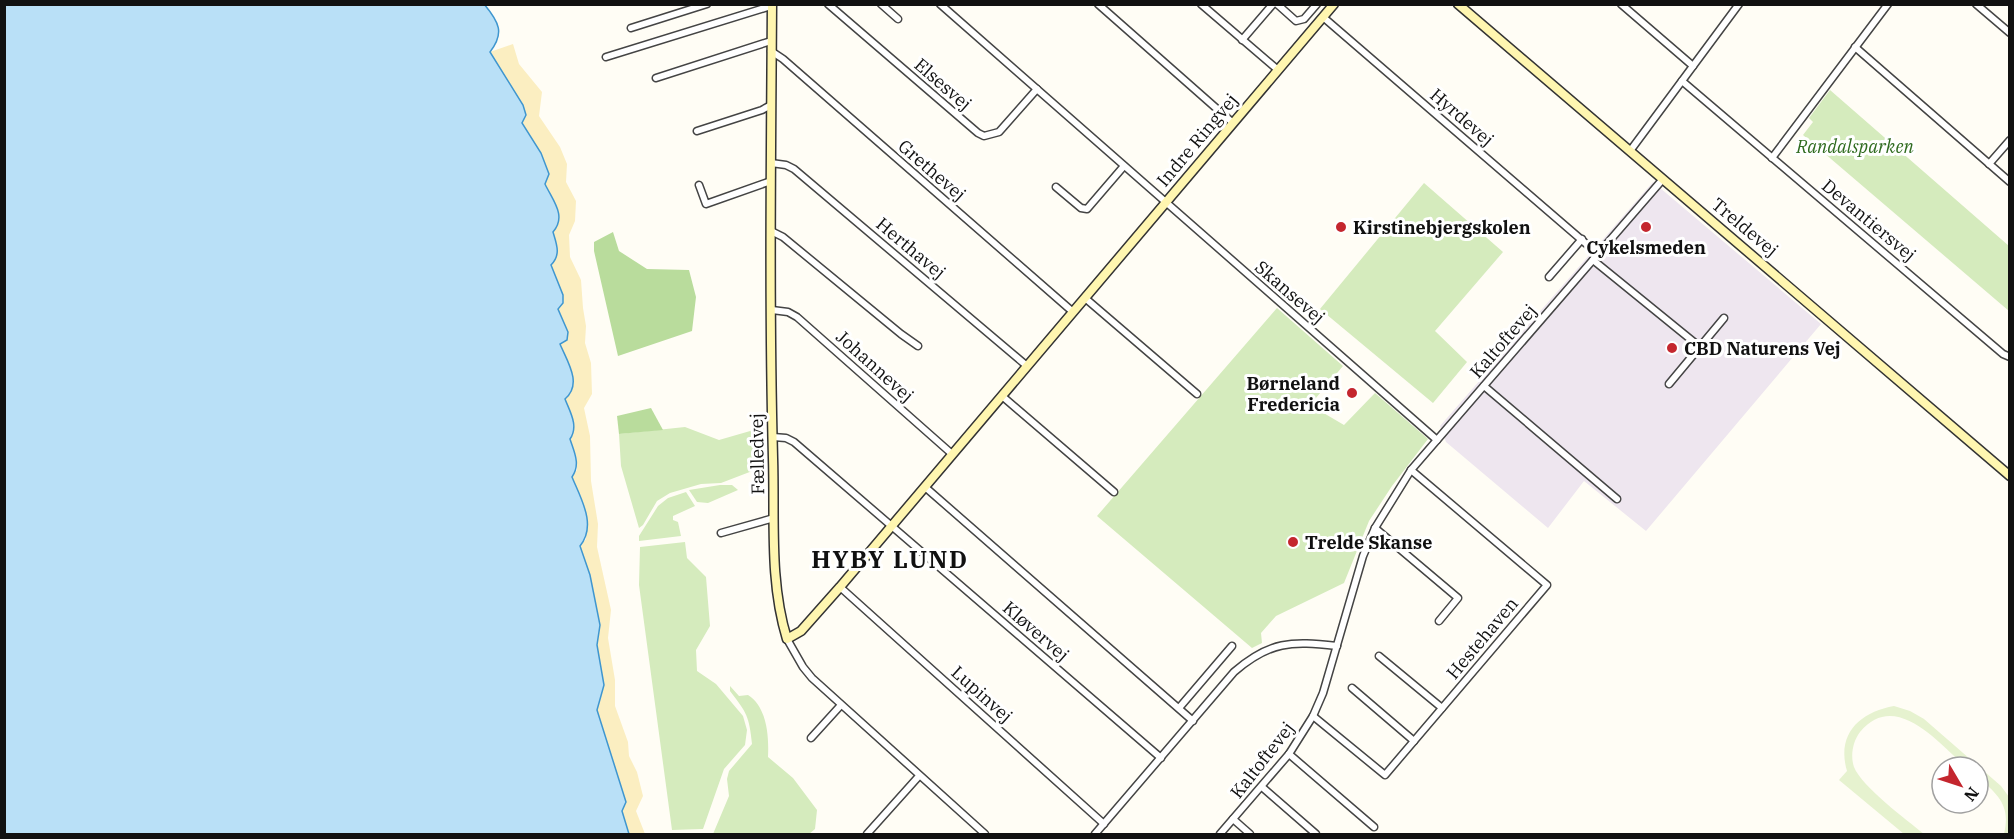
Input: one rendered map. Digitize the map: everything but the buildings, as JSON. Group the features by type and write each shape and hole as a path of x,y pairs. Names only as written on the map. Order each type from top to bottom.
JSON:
{"street":[{"path":"631,28 707,4"},
{"name":"Elsesvej","path":"828,4 984,136 999,132 1037,89"},
{"path":"881,4 898,19"},
{"name":"Skansevej","path":"940,4 1437,440"},
{"path":"1098,4 1233,123"},
{"path":"1201,4 1278,70"},
{"path":"1242,40 1275,4 1296,21 1304,19 1317,4"},
{"name":"Indre Ringvej","path":"787,639 801,631 840,587 1334,4"},
{"name":"Treldevej","path":"1458,4 2009,476"},
{"path":"1621,4 1693,66"},
{"path":"1630,151 1739,4"},
{"path":"1772,158 1888,4"},
{"path":"1976,4 2010,33"},
{"name":"Fælledvej","path":"606,57 771,5 774,518 777,597 787,639 803,668 985,834"},
{"name":"Hyrdevej","path":"1323,17 1598,254"},
{"path":"656,78 771,41"},
{"path":"1855,48 2010,182"},
{"name":"Grethevej","path":"771,51 1073,312"},
{"name":"Devantiersvej","path":"1682,81 2003,354 2010,357"},
{"path":"697,131 771,105"},
{"path":"1989,164 2010,140"},
{"name":"Herthavej","path":"771,163 786,165 794,169 1027,366"},
{"path":"1056,187 1081,208 1087,209 1124,166"},
{"name":"Kaltoftevej","path":"1220,834 1289,754 1313,716 1323,693 1363,556 1375,528 1412,470 1663,179"},
{"path":"699,185 706,204 771,181"},
{"path":"771,231 783,237 918,346"},
{"path":"1549,277 1582,239"},
{"path":"1593,260 1700,347"},
{"path":"1085,298 1197,394"},
{"name":"Johannevej","path":"772,310 788,312 797,317 952,454"},
{"path":"1669,384 1724,318"},
{"path":"1484,386 1617,499"},
{"path":"1002,396 1114,492"},
{"name":"Kløvervej","path":"773,437 786,438 794,442 1161,758"},
{"name":"Hestehaven","path":"1313,716 1385,775 1547,585 1412,470"},
{"path":"925,488 1193,721"},
{"path":"720,532 774,518"},
{"path":"1375,528 1458,598 1439,621"},
{"name":"Lupinvej","path":"840,587 1104,824"},
{"path":"1095,834 1234,672 1257,654 1296,642 1337,645"},
{"path":"1179,708 1232,646"},
{"path":"1379,656 1442,708"},
{"path":"1352,688 1414,741"},
{"path":"811,738 841,705"},
{"path":"1289,754 1374,826"},
{"path":"867,834 919,776"},
{"path":"1262,787 1316,834"},
{"path":"1233,819 1250,834"}],"shaded area":[{"path":"1653,182 1821,324 1646,531 1584,481 1548,528 1446,442 1440,426"}],"green space":[{"name":"Randalsparken","path":"1830,90 2009,246 2009,311 1803,135 1813,122 1809,118"},
{"path":"1424,183 1503,252 1435,331 1467,362 1433,403 1320,309"},
{"path":"613,232 619,251 647,269 689,270 696,297 692,331 618,356 594,251 594,242"},
{"path":"1277,308 1343,366 1310,405 1344,425 1375,393 1428,439 1369,521 1344,583 1276,616 1261,633 1262,643 1252,648 1097,516"},
{"path":"651,408 663,430 619,434 617,416"},
{"path":"685,427 719,440 764,427 765,466 721,483 701,484 670,493 657,501 639,528 621,466 619,434"},
{"path":"732,485 738,490 708,503 697,502 689,490"},
{"path":"686,492 695,506 673,516 673,520 678,522 681,536 639,541 639,536 658,506 668,498"},
{"path":"685,542 687,558 706,577 710,626 696,650 697,671 716,684 743,716 747,730 745,745 724,769 703,829 672,830 639,585 640,547"},
{"path":"730,686 739,696 748,695 759,707 766,723 768,757 793,778 817,810 815,829 809,834 713,834 729,796 727,779 729,771 752,744 746,715 730,691"},
{"path":"1894,706 1910,711 1924,719 1965,755 1953,755 1930,734 1902,718 1888,716 1873,720 1860,732 1852,758 1859,775 1875,793 1924,834 1904,834 1839,780 1847,771 1844,758 1848,736 1861,719"},
{"path":"1990,776 2009,797 2009,834 2004,834 2006,815 2004,808 1991,789"}],"sand":[{"path":"513,44 519,64 542,92 539,116 560,147 567,164 566,182 576,201 575,221 569,235 570,257 581,280 586,326 585,343 591,363 592,394 584,408 590,436 591,481 598,524 597,547 611,610 608,638 615,680 615,706 643,796 636,811 645,834 629,834 621,811 626,802 597,710 604,685 597,645 600,625 590,575 580,546 586,539 585,509 572,477 577,470 577,459 570,439 574,422 565,399 572,372 559,344 568,332 558,308 563,295 551,265 558,249 553,232 559,220 559,214 545,184 549,174 541,153 522,123 490,52"}],"water":[{"path":"5,4 484,4 489,10 499,33 490,52 523,105 526,115 522,123 541,153 549,174 545,184 559,214 557,226 553,232 557,254 551,265 563,295 563,303 558,309 568,332 567,340 560,344 573,379 573,386 565,399 574,424 570,439 575,453 576,467 572,477 583,503 587,521 585,538 580,546 590,575 600,625 597,645 604,685 597,710 626,802 622,811 629,834 5,834"}],"place":[{"name":"Kirstinebjergskolen","path":"1341,227"},
{"name":"Cykelsmeden","path":"1646,227"},
{"name":"CBD Naturens Vej","path":"1672,348"},
{"name":"Børneland Fredericia","path":"1352,393"},
{"name":"Trelde Skanse","path":"1293,542"}],"district":[{"name":"HYBY LUND","path":"890,559"}]}
